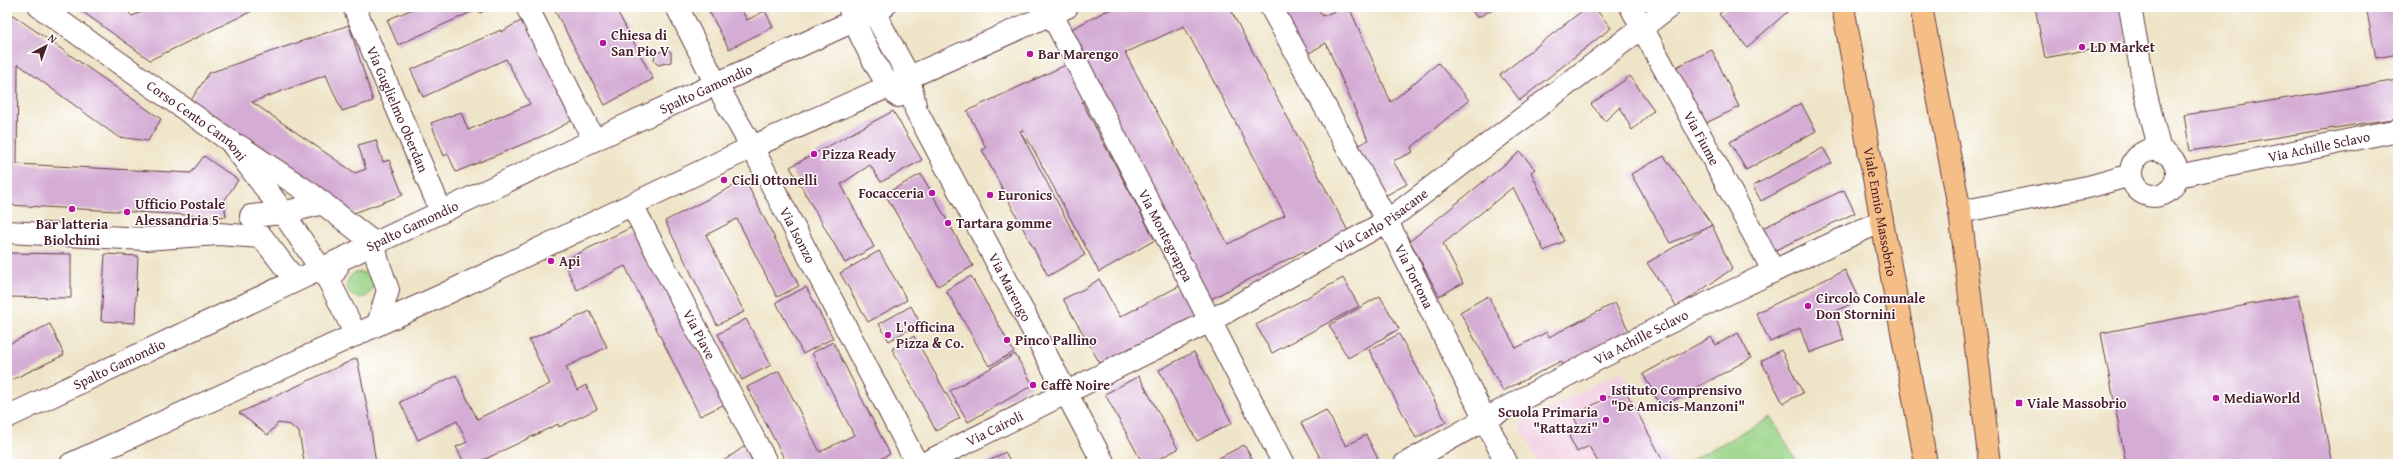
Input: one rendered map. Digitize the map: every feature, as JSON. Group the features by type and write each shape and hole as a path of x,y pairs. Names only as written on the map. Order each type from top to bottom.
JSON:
{"main road":[{"name":"Viale Ennio Massobrio","path":"1843,7 1926,464"},
{"path":"1920,7 1960,212 1990,464"}],"street":[{"name":"Corso Cento Cannoni","path":"40,7 230,141 265,187 325,274 356,335"},
{"name":"Via Guglielmo Oberdan","path":"354,7 441,211"},
{"path":"527,7 594,140"},
{"name":"Via Isonzo","path":"677,7 716,84 752,147 917,464"},
{"name":"Via Tortona","path":"1271,7 1387,222 1507,464"},
{"name":"Via Fiume","path":"1631,7 1644,28 1773,270"},
{"name":"Via Carlo Pisacane","path":"1066,392 1210,321 1387,222 1644,28 1669,7"},
{"path":"2130,7 2145,91 2152,152"},
{"path":"876,8 909,77 916,110"},
{"name":"Spalto Gamondio","path":"7,417 296,280 325,274 343,257 818,37 852,14 876,8"},
{"path":"71,464 356,335 752,147 942,62 1055,9"},
{"name":"Via Montegrappa","path":"1055,9 1210,321 1284,464"},
{"path":"852,14 888,86 916,110"},
{"name":"Via Marengo","path":"916,110 1104,464"},
{"name":"Via Achille Sclavo","path":"2177,171 2239,162 2398,130"},
{"path":"230,141 266,162 374,243 378,262 388,290 378,324"},
{"path":"2152,152 2171,157 2177,171 2171,189 2159,196 2144,194 2133,179 2134,162 2152,152"},
{"path":"1960,212 2133,179"},
{"path":"218,234 250,216 265,203 265,187"},
{"path":"250,216 283,213 322,203"},
{"name":"Via Piave","path":"632,205 767,464"},
{"name":"Via Achille Sclavo","path":"1405,464 1484,419 1773,270 1882,221"},
{"path":"7,232 145,239 218,234 262,237 296,280"},
{"name":"Via Cairoli","path":"923,464 1066,392"}],"shaded area":[{"name":"Istituto Comprensivo \"De Amicis-Manzoni\"","path":"1621,371 1671,464 1539,464 1519,424"}],"green space":[{"path":"360,272 369,276 373,285 369,294 360,298 351,294 347,285 351,276"},
{"path":"1771,417 1798,464 1686,464 1686,463"}],"building":[{"path":"76,7 123,7 132,16 154,7 250,7 252,11 150,60"},
{"path":"417,7 492,7 480,13 478,9 398,45 387,20"},
{"name":"Chiesa di San Pio V","path":"553,7 615,7 653,79 605,105"},
{"path":"707,7 740,7 747,20 765,11 773,27 729,49"},
{"path":"1118,7 1229,7 1348,231 1305,254 1304,251 1209,300 1066,32 1104,12","holes":["1184,26 1285,215 1228,244 1125,53"]},
{"path":"1274,7 1317,7 1323,16 1344,7 1349,7 1391,102 1438,63 1469,100 1411,148 1413,152 1393,161 1407,184 1381,198 1353,149 1368,140 1326,43 1304,56"},
{"path":"1470,7 1497,7 1477,18"},
{"path":"1587,7 1594,7 1611,28 1520,100 1500,75"},
{"path":"1728,7 1793,7 1747,47 1719,14"},
{"path":"1960,7 1976,7 1976,8 1961,11"},
{"path":"2035,7 2120,7 2126,42 2045,58"},
{"path":"2366,7 2398,7 2398,54 2376,58"},
{"path":"13,15 161,119 148,141 118,137 18,64 17,164 191,173 204,156 238,180 224,201 226,217 7,205 7,19"},
{"path":"524,19 578,117 547,134 456,172 448,154 444,156 431,123 461,112 468,130 530,104 506,59 423,97 411,70 501,30 501,32"},
{"path":"349,25 373,101 342,111 326,75 252,102 355,173 366,169 358,145 376,140 383,162 389,160 403,195 354,213 191,100 209,73"},
{"path":"667,49 671,52 671,62 658,65 654,61 655,54"},
{"path":"1712,50 1739,107 1702,125 1674,68"},
{"path":"1070,63 1090,99 1082,102 1155,240 1099,272 1023,130 1020,131 1085,255 1048,276 982,150 986,148 967,111"},
{"path":"1630,76 1654,110 1632,130 1620,107 1605,121 1591,104"},
{"path":"2398,80 2398,118 2190,151 2184,115"},
{"path":"1801,103 1816,131 1746,170 1730,142"},
{"path":"893,111 922,160 881,182 870,165 841,184 874,247 845,263 790,167"},
{"path":"1823,148 1832,163 1761,201 1753,186"},
{"path":"1520,152 1535,169 1531,172 1564,241 1544,251 1513,187 1443,244 1463,283 1439,296 1410,241"},
{"path":"1664,156 1712,225 1670,243 1631,174"},
{"path":"921,174 973,266 938,286 885,194"},
{"path":"745,180 799,286 777,297 737,219 706,235 744,312 717,325 665,221"},
{"path":"1844,190 1855,213 1769,253 1758,230"},
{"path":"636,225 725,404 700,416 625,266 577,290 563,261"},
{"path":"1712,225 1732,269 1677,307 1647,263"},
{"path":"879,251 907,300 868,322 840,273"},
{"path":"7,253 71,254 71,298 7,297"},
{"path":"105,254 138,256 135,323 101,321"},
{"name":"Circolo Comunale Don Stornini","path":"1845,270 1859,300 1834,312 1844,340 1809,353 1800,328 1770,342 1756,313"},
{"path":"971,276 1014,352 989,366 946,290"},
{"path":"1343,278 1359,306 1272,353 1256,325"},
{"path":"1099,279 1120,317 1185,283 1203,317 1105,372 1063,299 1086,288"},
{"path":"806,287 833,338 803,354 776,302"},
{"name":"MediaWorld","path":"2299,295 2332,464 2126,464 2101,333"},
{"path":"1380,296 1399,329 1348,358 1329,325"},
{"path":"1488,296 1516,348 1547,332 1549,337 1615,303 1631,335 1565,368 1561,361 1503,391 1460,312"},
{"path":"911,306 920,323 889,341 879,324"},
{"path":"590,311 607,347 566,367 577,390 586,385 597,409 559,427 558,424 475,464 465,464 456,447 467,442 457,421 418,440 400,402 456,375 477,419 550,384 529,340"},
{"path":"746,319 771,365 742,380 718,334"},
{"path":"50,324 64,355 7,382 7,345"},
{"path":"1738,333 1751,358 1661,407 1643,374 1711,337 1716,345"},
{"path":"1399,334 1446,422 1416,438 1369,350"},
{"path":"914,336 960,418 936,431 892,349"},
{"path":"833,342 890,454 871,464 787,464 747,387 779,371 820,452 854,435 812,353"},
{"path":"1781,350 1803,393 1783,403 1761,361"},
{"path":"1194,352 1232,423 1197,441 1159,370"},
{"path":"1015,354 1033,385 968,422 950,391"},
{"path":"357,358 369,416 376,464 308,464 304,461 299,432 290,425 278,423 268,435 239,413"},
{"path":"1139,376 1178,449 1149,464 1143,464 1105,394"},
{"path":"1624,388 1665,464 1599,464 1589,446 1577,452 1569,436 1580,429 1573,416"},
{"path":"1326,410 1346,446 1366,435 1379,461 1374,464 1311,464 1321,459 1301,423"},
{"path":"1244,445 1255,464 1220,464 1217,459"},
{"path":"745,446 754,464 719,464"},
{"path":"1005,452 1012,464 984,464"}],"place":[{"name":"Chiesa di San Pio V","path":"603,43"},
{"name":"LD Market","path":"2082,47"},
{"name":"Bar Marengo","path":"1030,54"},
{"name":"Pizza Ready","path":"814,154"},
{"name":"Cicli Ottonelli","path":"724,180"},
{"name":"Focacceria","path":"932,193"},
{"name":"Euronics","path":"990,195"},
{"name":"Bar latteria Biolchini","path":"72,209"},
{"name":"Ufficio Postale Alessandria 5","path":"127,212"},
{"name":"Tartara gomme","path":"948,223"},
{"name":"Api","path":"551,261"},
{"name":"Circolo Comunale Don Stornini","path":"1808,306"},
{"name":"L'officina Pizza & Co.","path":"888,335"},
{"name":"Pinco Pallino","path":"1007,340"},
{"name":"Caffè Noire","path":"1033,385"},
{"name":"Istituto Comprensivo \"De Amicis-Manzoni\"","path":"1603,398"},
{"name":"MediaWorld","path":"2216,398"},
{"name":"Viale Massobrio","path":"2019,403"},
{"name":"Scuola Primaria \"Rattazzi\"","path":"1606,420"}]}
